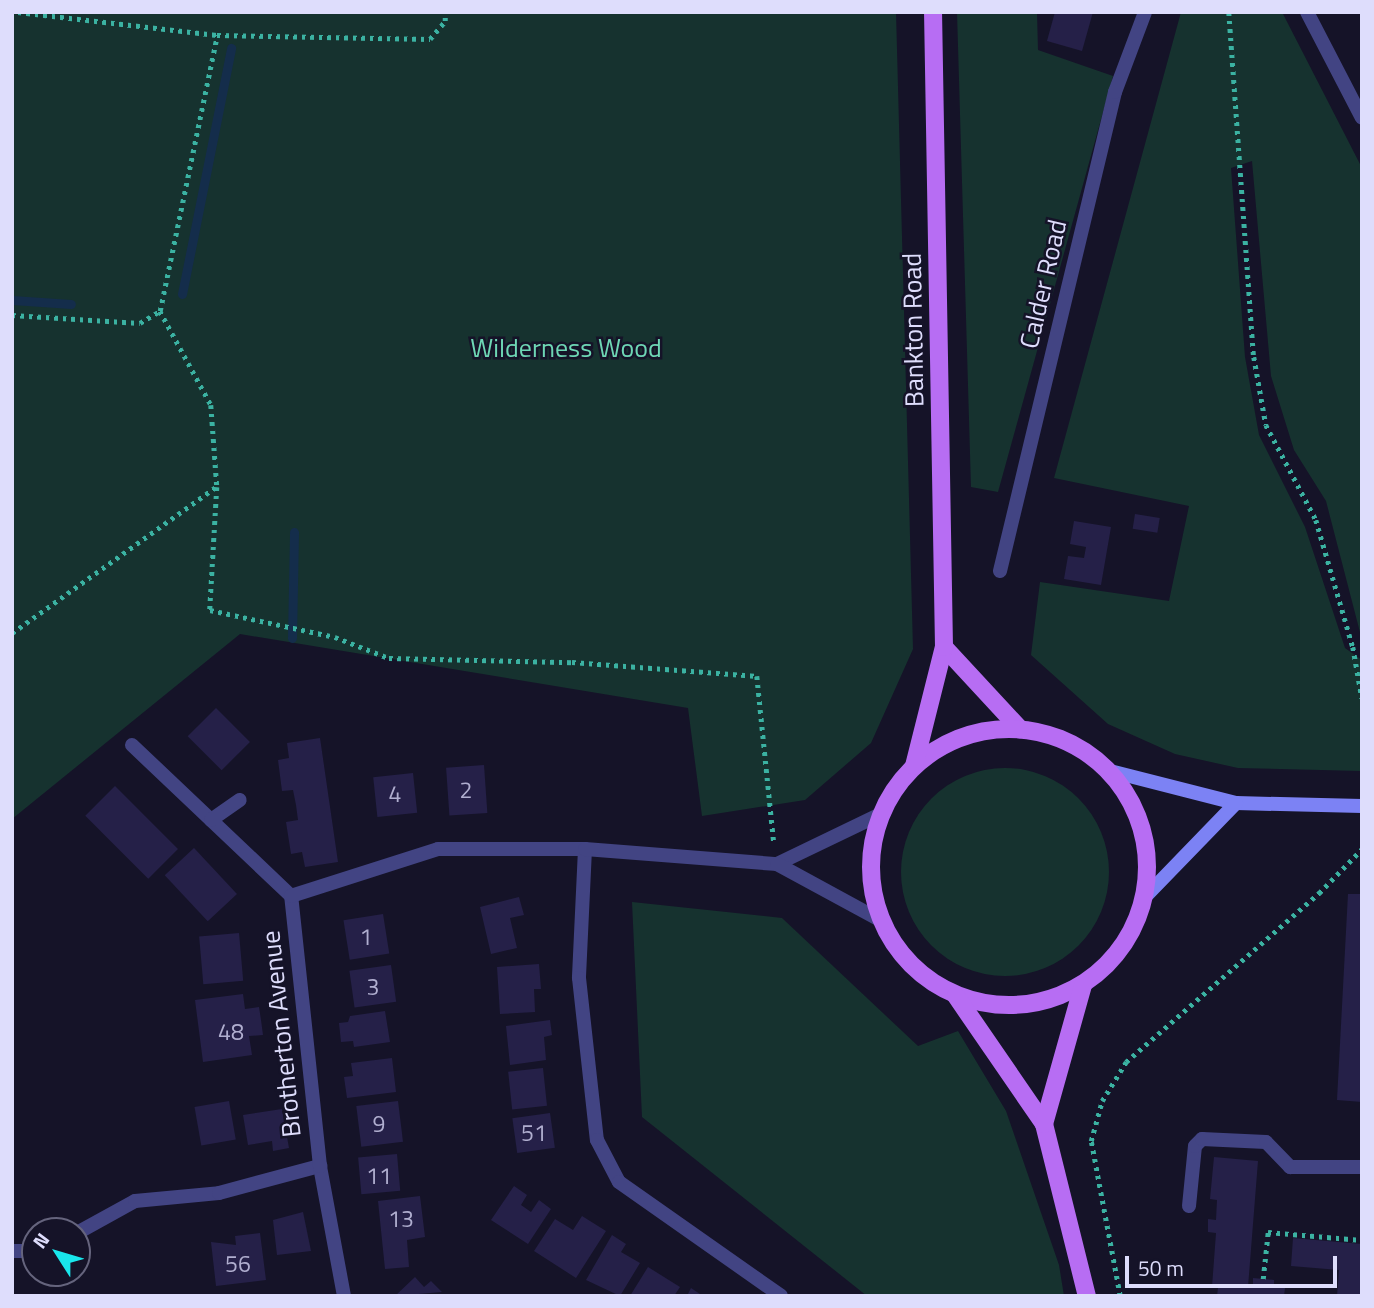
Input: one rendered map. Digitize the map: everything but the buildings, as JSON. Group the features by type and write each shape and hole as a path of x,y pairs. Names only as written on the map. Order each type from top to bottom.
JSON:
{"main road":[{"name":"Bankton Road","path":"914,766 944,647 933,12"},
{"path":"944,647 1020,729"},
{"path":"1020,729 1074,745 1110,771 1135,808 1147,852 1145,897 1132,931 1111,961 1083,985 1043,1002 999,1006 956,996 924,978 898,952 880,920 871,873 871,849 881,814 914,766 945,744 982,731 1020,729"},
{"path":"1044,1124 1083,985"},
{"path":"956,996 1044,1124 1087,1296"}],"street":[{"name":"Calder Road","path":"1000,571 1115,92 1144,12"},
{"path":"1307,12 1362,118"},
{"name":"Brotherton Avenue","path":"132,745 291,896 320,1166 344,1296"},
{"path":"1110,771 1236,803 1362,806"},
{"path":"211,820 240,800"},
{"path":"1145,897 1236,803"},
{"path":"777,864 881,814"},
{"name":"Brotherton Avenue","path":"291,896 438,849 585,849 777,864 880,920"},
{"path":"585,849 579,978 597,1140 619,1182 781,1296"},
{"path":"1189,1206 1195,1146 1202,1139 1266,1142 1290,1167 1362,1167"},
{"name":"Brotherton Avenue","path":"91,1225 135,1200 219,1194 320,1166"}],"path":[{"path":"18,12 217,35 430,39 445,21 445,12"},
{"path":"1228,12 1254,357 1266,425 1316,520 1353,647 1362,698"},
{"path":"217,35 160,311 211,405 217,486 210,610 335,637 389,658 572,662 757,676 777,864"},
{"path":"12,315 140,323 160,311"},
{"path":"12,633 217,486"},
{"path":"1120,1296 1091,1141 1102,1101 1126,1062 1362,849"},
{"path":"1263,1279 1268,1232 1362,1240"}],"green space":[{"name":"Wilderness Wood","path":"12,12 896,12 913,649 871,743 805,800 702,816 688,708 240,634 12,819"},
{"path":"957,12 1037,12 1038,50 1113,76 998,492 971,487"},
{"path":"1181,12 1282,12 1362,168 1362,640 1326,501 1294,450 1271,376 1252,161 1231,168 1245,357 1259,435 1305,527 1345,648 1362,660 1362,771 1238,768 1175,754 1108,724 1031,655 1040,582 1169,601 1189,506 1054,478"},
{"path":"1005,768 1045,776 1063,785 1079,798 1092,814 1101,832 1109,872 1101,912 1092,930 1079,946 1063,959 1045,968 1005,976 965,968 947,959 931,946 918,930 909,912 901,872 909,832 918,814 931,798 947,785 965,776"},
{"path":"632,902 782,918 918,1046 958,1031 1006,1111 1059,1265 1064,1296 867,1296 642,1117"}],"waterway":[{"path":"182,294 231,48"},
{"path":"12,300 71,304"},
{"path":"292,638 294,532"}]}
